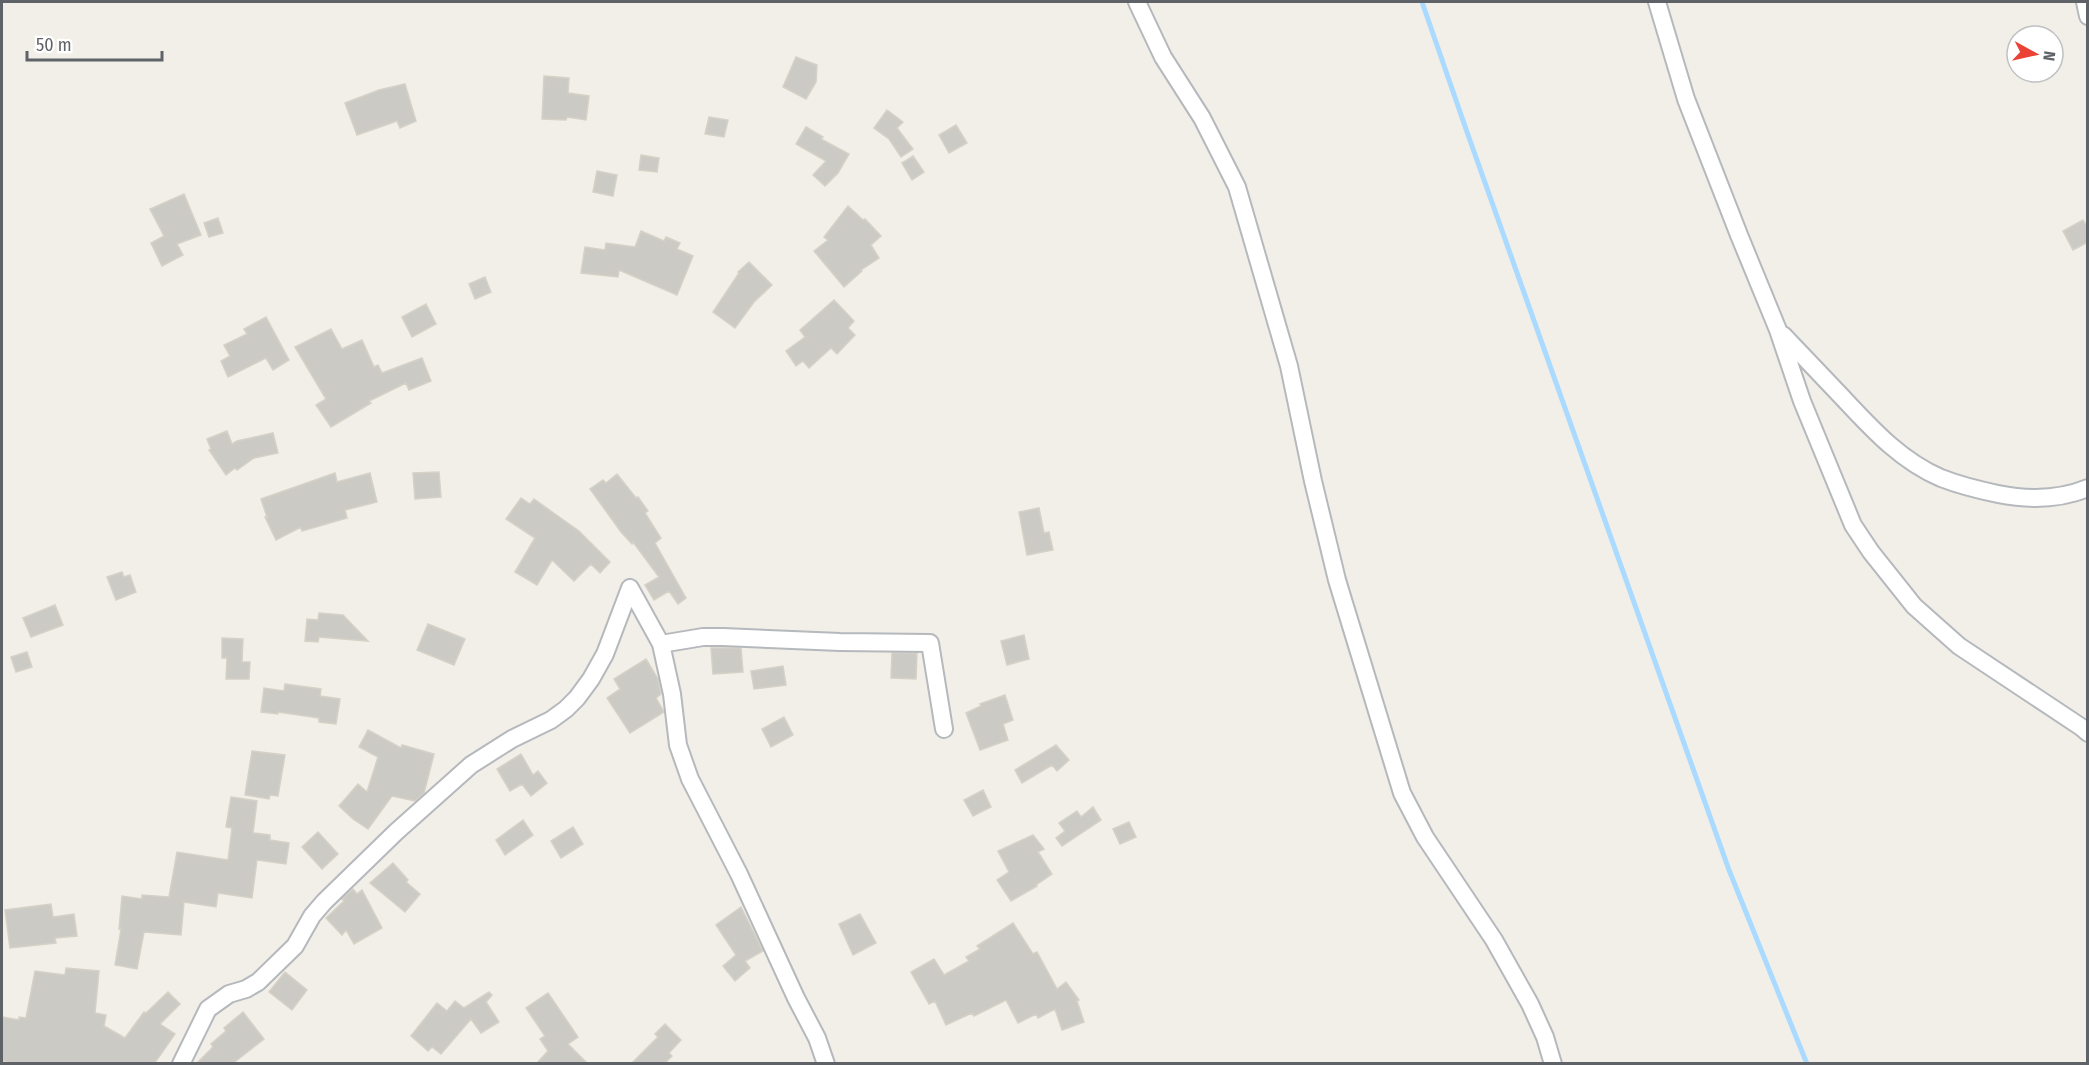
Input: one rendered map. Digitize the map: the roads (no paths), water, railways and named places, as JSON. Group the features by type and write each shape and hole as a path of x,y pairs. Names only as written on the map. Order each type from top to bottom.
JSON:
{"street":[{"path":"1137,2 1163,57 1202,118 1237,187 1289,366 1337,580 1402,793 1425,837 1494,940 1530,1004 1545,1037 1553,1064"},
{"path":"1657,2 1686,99 1738,235 1778,330 1802,401 1854,525 1888,575 1914,606 1959,646 2081,726 2088,733"},
{"path":"2085,2 2088,16"},
{"path":"1778,330 1879,437 1903,457 1941,478 1979,490 2043,499 2088,488"},
{"path":"181,1064 208,1009 229,994 246,989 258,982 295,946 312,916 324,902 396,832 471,765 566,710 591,679 605,654 630,588 661,644 672,694 678,745 690,779 739,874 817,1038 826,1064"},
{"path":"661,644 723,636 840,642 930,643 944,729"}],"waterway":[{"path":"1422,2 1729,870 1807,1064"}]}
